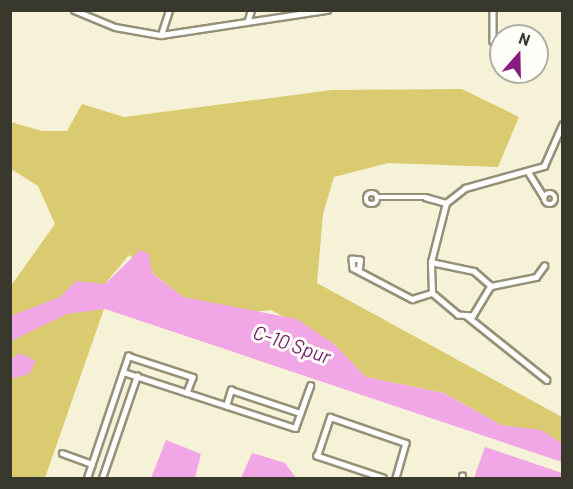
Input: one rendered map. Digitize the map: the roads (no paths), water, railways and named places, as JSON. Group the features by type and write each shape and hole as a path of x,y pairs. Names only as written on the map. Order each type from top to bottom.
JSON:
{"street":[{"path":"74,10 115,27 161,35 248,20 327,10"},
{"path":"161,35 169,10"},
{"path":"248,20 251,10"},
{"path":"432,293 431,262 446,203 465,188 529,173 551,155 562,125"},
{"path":"529,173 544,197"},
{"path":"377,197 425,196 446,203"},
{"path":"431,262 474,271 491,286"},
{"path":"491,286 536,277 544,266"},
{"path":"359,267 412,299 432,293 468,316 547,380"},
{"path":"468,316 483,307 491,286"},
{"path":"87,478 128,356 193,377 187,393"},
{"path":"123,372 295,428 310,386"},
{"path":"102,478 137,376"},
{"path":"226,406 231,390 300,413"},
{"path":"383,478 317,456 330,417 406,443 396,478"},
{"path":"62,453 92,464"}],"water":[{"name":"C-10 Spur","path":"140,250 149,254 152,273 183,297 297,319 334,344 366,377 444,393 501,425 541,430 562,443 562,462 105,309 67,314 11,341 11,316 60,297 76,281 105,284"},
{"path":"20,353 36,361 29,374 11,379 11,359"},
{"path":"166,440 201,454 195,478 151,478"},
{"path":"485,447 562,473 562,478 474,478"},
{"path":"252,453 285,463 296,478 241,478"}]}
